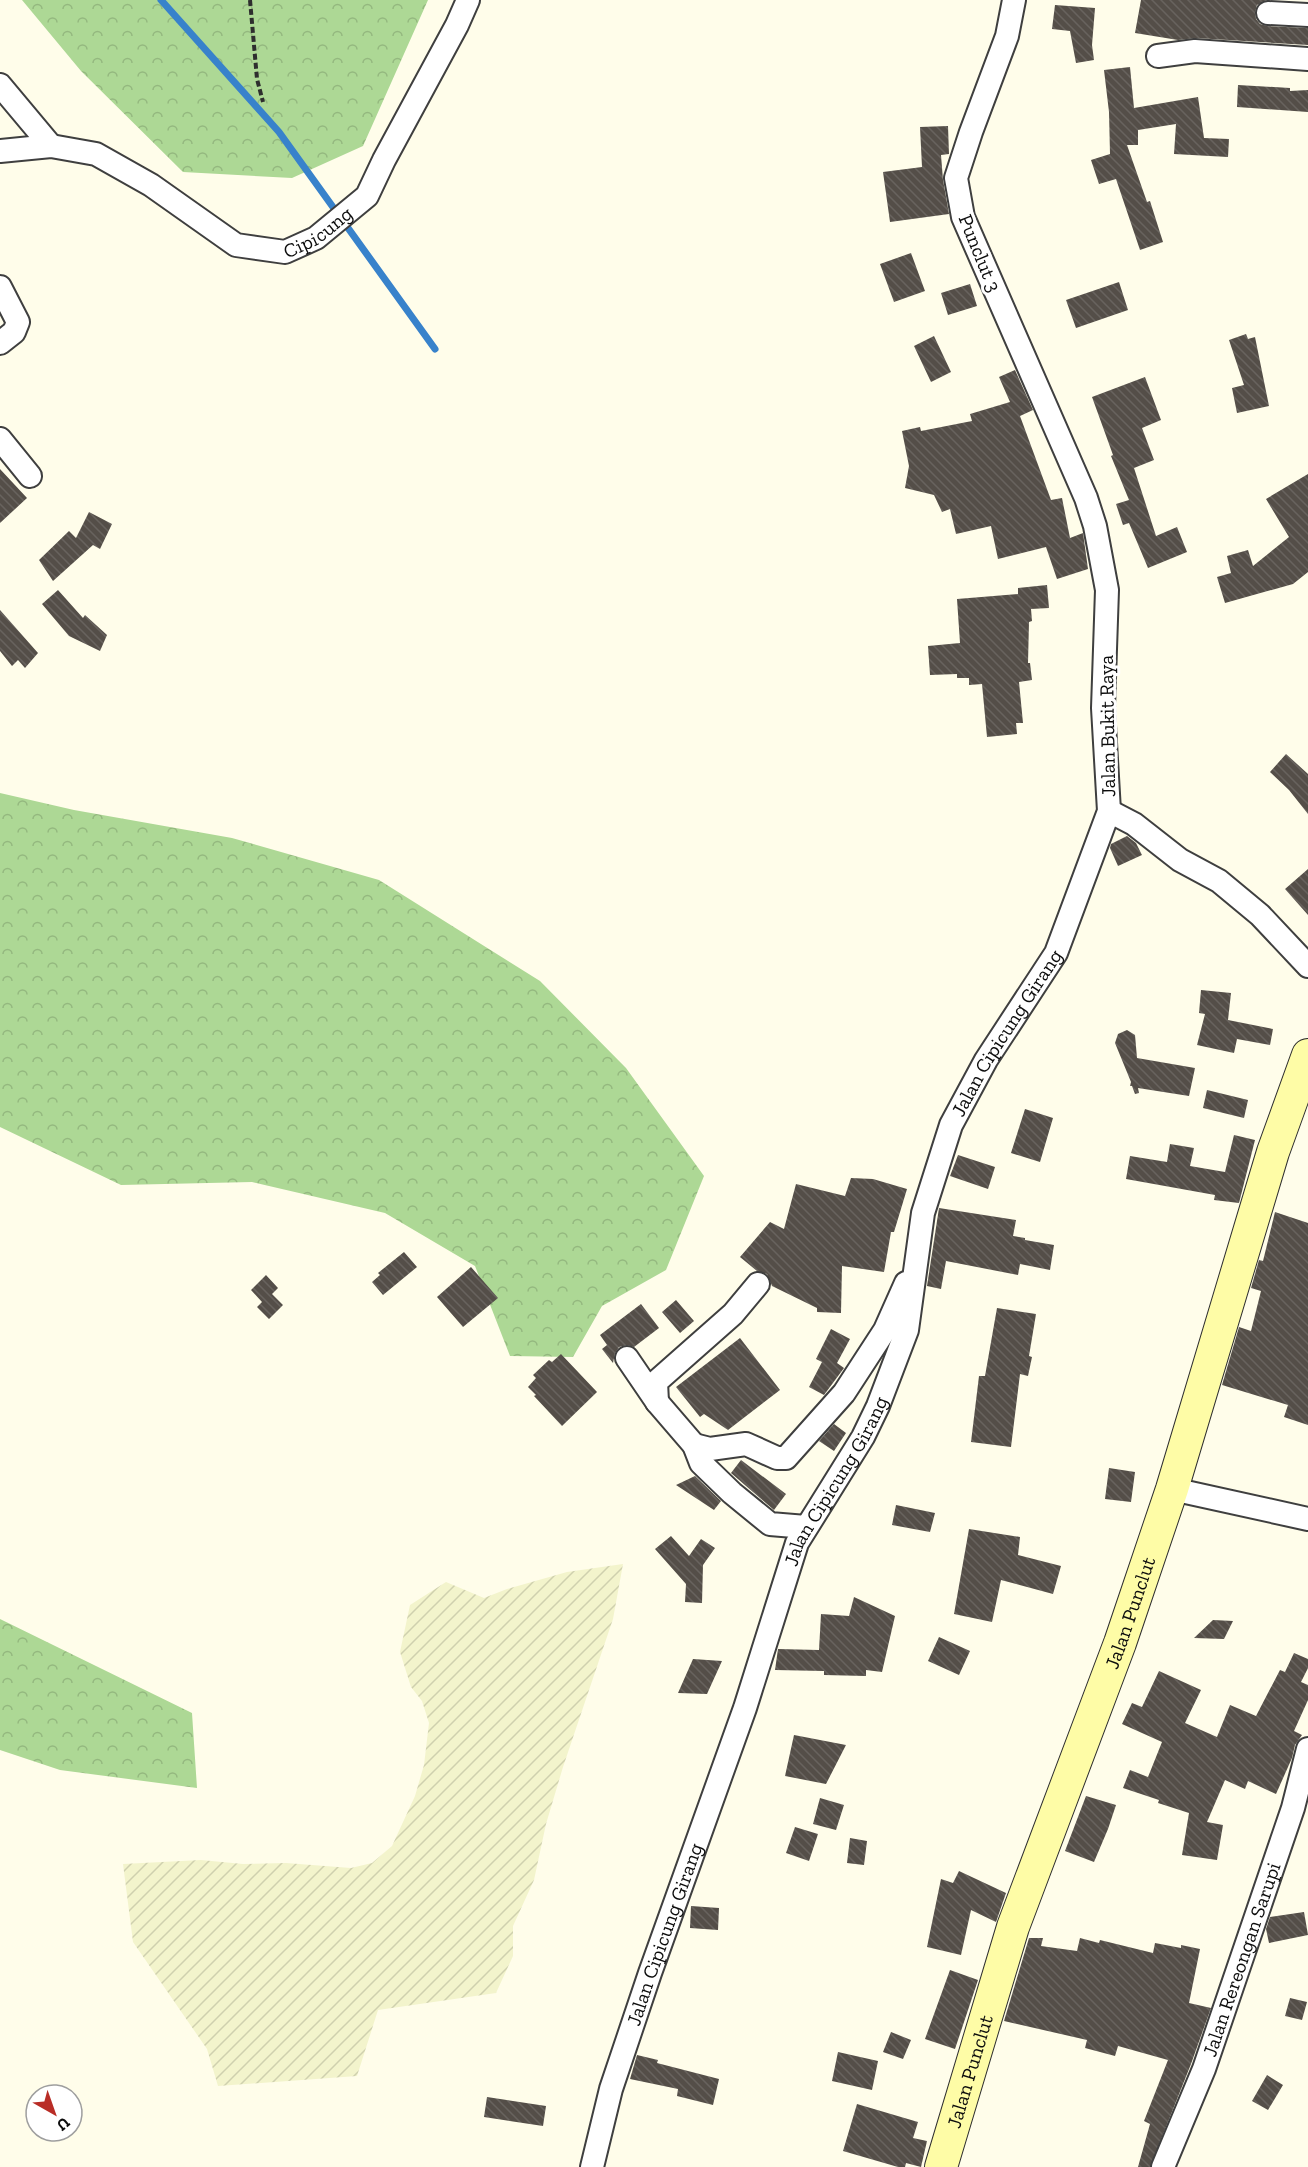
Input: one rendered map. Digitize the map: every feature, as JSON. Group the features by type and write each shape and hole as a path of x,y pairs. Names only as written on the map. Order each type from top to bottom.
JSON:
{"main road":[{"name":"Jalan Punclut","path":"941,2167 1013,1927 1120,1643 1172,1489 1273,1152 1308,1055"}],"street":[{"name":"Cipicung","path":"0,151 51,146 96,154 151,185 236,245 285,252 316,238 367,196 468,0"},
{"name":"Punclut 3","path":"1014,0 1007,36 956,178 963,218 1086,498"},
{"path":"1268,13 1308,15"},
{"path":"1158,56 1195,51 1308,59"},
{"path":"0,85 51,146"},
{"path":"0,287 18,322 14,332 0,343"},
{"path":"0,439 30,476"},
{"name":"Jalan Bukit Raya","path":"1086,498 1095,526 1107,590 1103,708 1109,811 1134,824 1180,860 1219,881 1260,915 1308,966"},
{"name":"Jalan Cipicung Girang","path":"592,2167 611,2089 745,1708 797,1542 863,1437 878,1406 907,1329 923,1213 951,1125 986,1060 1056,953 1109,811"},
{"path":"694,1445 710,1449 746,1444 777,1458 786,1458 844,1393 885,1330 917,1260"},
{"path":"657,1402 656,1382 733,1314 758,1284"},
{"path":"627,1358 657,1402 694,1445 701,1463 732,1493 770,1524 806,1527"},
{"path":"1172,1489 1308,1519"},
{"name":"Jalan Rereongan Sarupi","path":"1163,2167 1204,2069 1293,1808 1308,1749"}],"path":[{"path":"250,0 257,79 263,102"}],"green space":[{"path":"22,0 428,0 363,146 292,178 183,172 81,71"},
{"path":"0,793 74,810 232,838 379,880 540,981 626,1068 704,1176 666,1270 602,1306 573,1357 510,1356 475,1266 385,1213 252,1182 121,1185 0,1127"},
{"path":"623,1564 613,1619 563,1767 546,1824 534,1880 513,1926 513,1956 496,1993 378,2010 357,2076 218,2086 207,2049 133,1942 123,1864 201,1860 351,1868 372,1863 392,1846 415,1796 424,1765 429,1723 422,1701 411,1687 400,1652 410,1605 446,1582 484,1598 567,1572"},
{"path":"0,1619 192,1713 197,1788 60,1770 0,1750"}],"building":[{"path":"1141,0 1266,0 1257,5 1255,12 1260,24 1308,28 1308,45 1196,38 1178,40 1135,33"},
{"path":"1055,5 1095,8 1092,45 1094,60 1076,63 1070,31 1052,29"},
{"path":"1130,67 1134,108 1198,97 1204,138 1229,139 1228,157 1174,154 1176,124 1138,130 1138,145 1127,145 1147,202 1150,201 1163,242 1140,250 1116,179 1099,184 1091,160 1110,154 1109,112 1104,70"},
{"path":"1238,85 1290,88 1290,91 1308,90 1308,112 1237,107"},
{"path":"948,126 949,154 941,155 949,214 890,222 883,172 922,167 920,127"},
{"path":"911,253 925,291 894,302 880,264"},
{"path":"1119,282 1128,310 1076,328 1066,300"},
{"path":"970,284 977,306 948,315 941,293"},
{"path":"1246,334 1248,339 1255,337 1269,406 1237,413 1232,388 1244,385 1229,340"},
{"path":"934,336 951,372 931,382 914,346"},
{"path":"1015,370 1033,410 1020,416 1051,500 1062,498 1070,538 1083,533 1088,569 1057,579 1046,547 998,559 991,526 956,534 950,509 942,512 934,495 905,488 909,466 902,431 920,427 921,431 972,421 970,414 1010,402 999,377"},
{"path":"1145,377 1161,420 1142,428 1154,460 1134,468 1156,536 1177,527 1187,552 1148,568 1129,523 1123,525 1116,504 1129,500 1111,456 1113,455 1092,397"},
{"path":"0,469 27,498 0,523"},
{"path":"1308,474 1308,572 1293,584 1225,603 1217,577 1231,573 1227,556 1248,550 1253,566 1289,537 1266,499"},
{"path":"89,512 112,524 100,549 93,545 53,581 39,560 69,531 76,538"},
{"path":"1047,585 1049,608 1031,609 1028,663 1030,663 1032,680 1019,682 1023,723 1016,723 1017,734 987,737 982,684 969,685 969,678 957,678 957,674 930,675 928,646 960,643 957,599 1018,594 1018,588"},
{"path":"58,590 83,618 85,615 107,635 100,651 69,636 42,604"},
{"path":"0,610 38,653 25,668 18,660 12,666 0,651"},
{"path":"1286,754 1308,774 1308,814 1289,790 1270,772"},
{"path":"1127,836 1136,843 1142,855 1118,866 1110,848 1111,844"},
{"path":"1308,869 1308,915 1285,889"},
{"path":"1201,990 1231,993 1228,1020 1273,1029 1270,1045 1237,1039 1234,1053 1197,1045 1205,1014 1199,1013"},
{"path":"1127,1030 1135,1035 1137,1058 1195,1068 1189,1096 1138,1088 1139,1093 1135,1094 1115,1043 1118,1034"},
{"path":"1207,1090 1248,1100 1244,1118 1203,1108"},
{"path":"1025,1109 1053,1118 1040,1162 1011,1153"},
{"path":"1234,1135 1255,1140 1239,1203 1214,1200 1215,1195 1126,1179 1130,1156 1167,1162 1170,1144 1194,1148 1190,1166 1225,1172"},
{"path":"958,1155 995,1167 988,1189 950,1176"},
{"path":"851,1178 873,1179 907,1189 894,1232 891,1232 884,1272 842,1266 841,1313 817,1312 817,1308 772,1286 767,1274 757,1271 740,1257 770,1222 784,1229 796,1184 845,1196"},
{"path":"939,1208 1016,1220 1013,1236 1054,1245 1050,1270 1020,1264 1018,1275 946,1261 941,1289 927,1286"},
{"path":"1275,1212 1308,1223 1308,1425 1284,1417 1288,1405 1222,1385 1239,1327 1251,1331 1261,1291 1251,1288 1259,1260 1263,1261"},
{"path":"404,1252 417,1267 383,1295 372,1282 380,1275 378,1273"},
{"path":"471,1267 498,1298 463,1327 437,1297"},
{"path":"266,1275 278,1288 272,1294 283,1305 269,1319 257,1307 262,1302 251,1290"},
{"path":"676,1300 694,1321 680,1333 662,1312"},
{"path":"641,1304 659,1328 634,1347 627,1345 619,1347 613,1363 602,1349 607,1345 600,1335"},
{"path":"997,1308 1036,1314 1028,1376 1020,1374 1011,1447 971,1442 979,1376 985,1376"},
{"path":"831,1329 850,1339 837,1363 844,1368 824,1395 809,1387 822,1362 816,1359"},
{"path":"740,1338 780,1390 728,1430 704,1414 700,1417 676,1387"},
{"path":"561,1354 597,1392 562,1426 528,1387 536,1378 533,1375 549,1360 552,1362"},
{"path":"834,1424 846,1433 834,1451 819,1441"},
{"path":"741,1460 786,1494 774,1510 731,1473"},
{"path":"1109,1468 1135,1472 1131,1502 1105,1499"},
{"path":"695,1476 721,1501 714,1510 676,1485"},
{"path":"896,1505 935,1513 930,1532 892,1525"},
{"path":"969,1529 1020,1537 1018,1555 1061,1566 1053,1594 1001,1580 992,1622 954,1614"},
{"path":"671,1536 689,1556 701,1539 715,1548 703,1565 702,1603 685,1602 686,1584 655,1549"},
{"path":"854,1597 895,1616 882,1672 866,1670 866,1676 824,1675 824,1671 775,1670 778,1649 819,1650 821,1614 849,1616"},
{"path":"1213,1620 1233,1621 1224,1639 1194,1638"},
{"path":"939,1637 970,1651 959,1675 928,1661"},
{"path":"1294,1653 1308,1659 1308,1668 1301,1682 1308,1685 1308,1700 1294,1731 1302,1735 1295,1745 1292,1758 1276,1794 1248,1781 1245,1789 1225,1780 1207,1822 1223,1825 1217,1860 1182,1855 1189,1813 1123,1788 1130,1770 1148,1777 1162,1742 1122,1724 1132,1703 1142,1707 1159,1671 1201,1690 1185,1723 1217,1737 1230,1705 1256,1716 1280,1670 1285,1672"},
{"path":"693,1659 722,1661 707,1694 678,1693"},
{"path":"794,1735 846,1745 826,1784 785,1776"},
{"path":"1086,1796 1116,1805 1094,1862 1065,1851"},
{"path":"820,1798 844,1805 836,1830 813,1824"},
{"path":"795,1827 818,1834 809,1861 786,1853"},
{"path":"850,1838 867,1841 864,1865 847,1863"},
{"path":"959,1871 1006,1893 996,1922 971,1910 961,1955 927,1947 941,1879 953,1883"},
{"path":"691,1906 719,1908 718,1930 690,1928"},
{"path":"1304,1912 1308,1935 1269,1943 1266,1929 1270,1917"},
{"path":"1029,1938 1043,1938 1041,1946 1077,1951 1080,1938 1099,1943 1100,1940 1153,1953 1155,1943 1200,1949 1189,2003 1211,2008 1150,2167 1138,2167 1150,2124 1144,2121 1168,2060 1118,2046 1115,2056 1085,2048 1087,2040 1004,2021"},
{"path":"950,1970 978,1980 955,2049 925,2039"},
{"path":"1290,1998 1307,2002 1302,2020 1285,2016"},
{"path":"891,2032 911,2040 903,2059 883,2052"},
{"path":"838,2052 878,2061 872,2090 832,2081"},
{"path":"637,2055 658,2060 657,2063 719,2079 713,2105 677,2096 678,2089 630,2079"},
{"path":"1267,2075 1283,2085 1268,2110 1252,2101"},
{"path":"487,2097 546,2106 543,2126 484,2117"},
{"path":"857,2104 918,2122 913,2138 927,2141 921,2167 906,2163 905,2167 898,2167 843,2151"}],"waterway":[{"path":"161,0 279,132 435,349"}]}
